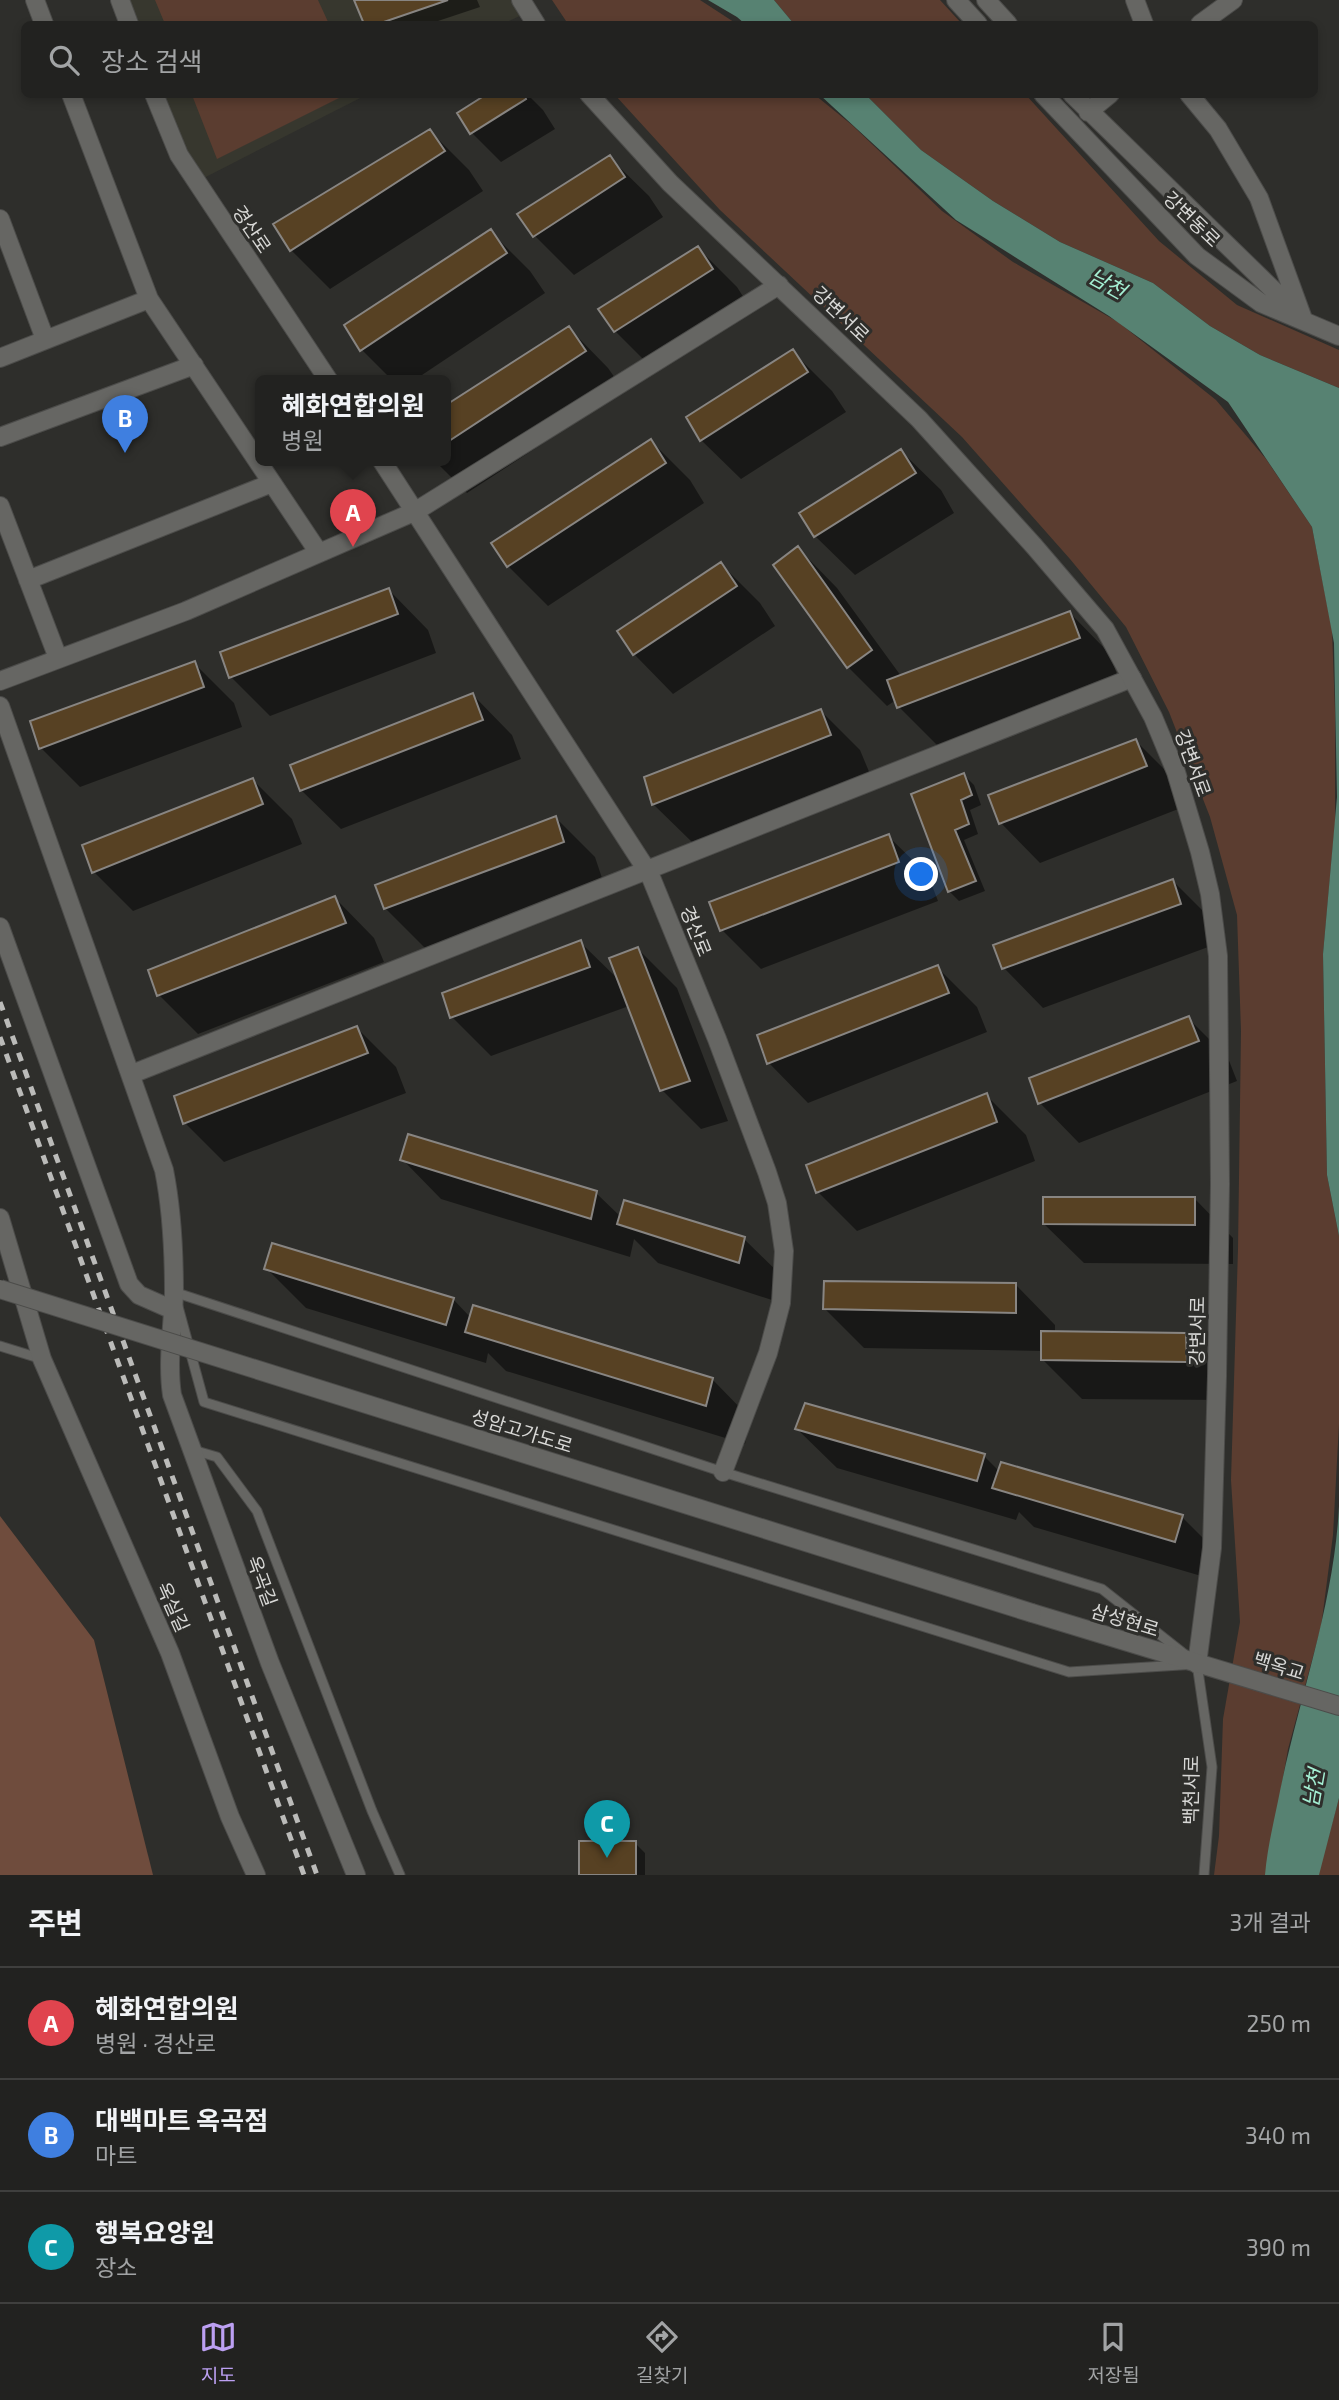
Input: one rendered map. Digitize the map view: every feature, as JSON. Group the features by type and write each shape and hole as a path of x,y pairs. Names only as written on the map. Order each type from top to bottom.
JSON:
{"street":[{"path":"35,0 43,21"},
{"path":"120,0 128,21"},
{"path":"521,0 534,21"},
{"path":"956,0 975,21"},
{"path":"986,0 1005,21"},
{"path":"1135,0 1143,21"},
{"path":"1204,21 1233,0"},
{"path":"73,98 149,299 255,457"},
{"name":"경산로","path":"156,98 179,155 325,375"},
{"name":"강변서로","path":"594,98 670,183 919,419 996,502 1105,629 1153,717 1176,772 1210,894 1218,956 1220,1080 1217,1376 1212,1548 1202,1665"},
{"name":"강변동로","path":"1047,98 1196,256 1261,303 1339,336"},
{"path":"1076,98 1303,319"},
{"path":"1088,112 1105,98"},
{"path":"1192,98 1218,129 1259,198 1303,319"},
{"path":"0,219 46,340"},
{"path":"0,681 186,611 416,511 779,285"},
{"path":"0,358 149,299"},
{"path":"0,438 194,365"},
{"path":"261,466 319,553"},
{"name":"경산로","path":"385,466 646,870 736,1087 767,1172 781,1228 784,1272 781,1303 768,1353 723,1472"},
{"path":"28,580 272,483"},
{"path":"0,506 58,658"},
{"path":"132,1074 1132,678"},
{"name":"옥곡길","path":"0,706 164,1170 170,1197 172,1395 275,1675 356,1875"},
{"path":"0,927 129,1284 139,1295 173,1301"},
{"path":"0,1218 4,1241"},
{"name":"옥실길","path":"4,1241 42,1359 170,1653 230,1817 256,1875"},
{"name":"성암고가도로","path":"0,1289 1032,1613"},
{"name":"삼성현로","path":"1032,1613 1202,1665"},
{"name":"백옥교","path":"1202,1665 1339,1706"}],"lane":[{"path":"173,1301 204,1402 1069,1672 1202,1665"},
{"path":"173,1301 1102,1589 1202,1665"},
{"path":"0,1346 42,1359"},
{"path":"192,1450 217,1457 257,1511 372,1811 400,1875"},
{"name":"백천서로","path":"1202,1665 1212,1767 1204,1875"}],"shaded area":[{"path":"120,0 521,0 528,12 509,21 128,21"},
{"path":"155,0 318,0 328,21 164,21"},
{"path":"552,0 700,0 732,21 566,21"},
{"path":"774,0 940,0 959,21 792,21"},
{"path":"155,98 360,98 196,182"},
{"path":"193,98 339,98 217,159"},
{"path":"618,98 819,98 852,125 942,211 1013,262 1118,322 1216,400 1266,459 1312,527 1332,630 1335,712 1335,823 1323,954 1327,1175 1339,1236 1339,1424 1333,1535 1321,1627 1288,1749 1266,1875 1214,1875 1219,1836 1223,1719 1240,1622 1231,1480 1241,1031 1237,915 1210,817 1169,712 1126,627 962,437 720,210"},
{"path":"869,98 1029,98 1159,241 1237,305 1339,350 1339,388 1260,355 1210,326 1153,283 1060,242 993,201 921,150"},
{"path":"0,1516 94,1640 153,1875 0,1875"},
{"path":"1339,1798 1339,1875 1318,1875"}],"water":[{"path":"708,0 774,0 792,21 742,21"},
{"name":"남천","path":"823,98 869,98 921,150 993,201 1060,242 1153,283 1210,326 1260,355 1339,388 1339,1236 1327,1175 1323,954 1337,797 1334,643 1312,527 1228,402 1109,316 956,220"},
{"name":"남천","path":"1339,1506 1339,1798 1319,1875 1265,1875 1286,1764 1323,1618 1336,1544"}],"building":[{"path":"354,0 448,0 387,21 363,21"},
{"path":"481,98 526,99 470,134 457,113"},
{"path":"430,129 445,151 290,251 273,224"},
{"path":"610,155 625,177 533,237 517,214"},
{"path":"491,229 507,253 360,351 344,325"},
{"path":"698,246 713,269 614,332 598,309"},
{"path":"569,326 586,351 451,440 451,402"},
{"path":"793,349 808,372 700,441 686,417"},
{"path":"651,439 666,463 507,567 491,543"},
{"path":"901,449 916,473 814,537 799,513"},
{"path":"798,546 872,650 847,668 773,565"},
{"path":"721,562 737,586 633,655 617,631"},
{"path":"389,588 398,614 229,678 220,652"},
{"path":"1070,611 1080,638 897,708 887,680"},
{"path":"195,661 204,687 39,749 30,721"},
{"path":"473,693 483,720 300,791 290,765"},
{"path":"821,709 831,735 652,805 644,777"},
{"path":"1136,739 1147,766 999,824 988,795"},
{"path":"964,773 972,795 961,800 969,824 955,830 976,881 948,892 911,794"},
{"path":"253,778 263,804 92,873 82,845"},
{"path":"556,816 564,842 384,909 375,885"},
{"path":"889,834 899,862 720,931 709,902"},
{"path":"1173,879 1181,904 1002,969 993,945"},
{"path":"335,896 346,923 157,996 148,970"},
{"path":"581,940 590,967 450,1018 442,993"},
{"path":"638,947 690,1081 660,1091 609,958"},
{"path":"938,965 949,993 767,1064 757,1035"},
{"path":"1189,1016 1199,1041 1038,1104 1029,1078"},
{"path":"357,1026 368,1053 183,1124 174,1096"},
{"path":"987,1093 997,1122 816,1193 806,1165"},
{"path":"408,1134 597,1191 591,1219 400,1160"},
{"path":"1043,1197 1195,1197 1195,1225 1043,1224"},
{"path":"624,1200 745,1237 739,1263 617,1224"},
{"path":"272,1243 454,1298 446,1325 264,1269"},
{"path":"824,1281 1016,1283 1016,1313 823,1309"},
{"path":"473,1305 713,1378 706,1406 465,1332"},
{"path":"1041,1331 1186,1333 1187,1362 1041,1360"},
{"path":"805,1403 985,1454 977,1481 795,1429"},
{"path":"1001,1462 1183,1515 1175,1542 992,1488"},
{"path":"579,1841 636,1841 636,1875 579,1875"}],"railway":[{"path":"0,1002 317,1875"},
{"path":"0,1037 304,1875"}],"place":[{"name":"대백마트 옥곡점","path":"125,453"},
{"name":"혜화연합의원","path":"353,547"},
{"name":"행복요양원","path":"607,1858"}]}
